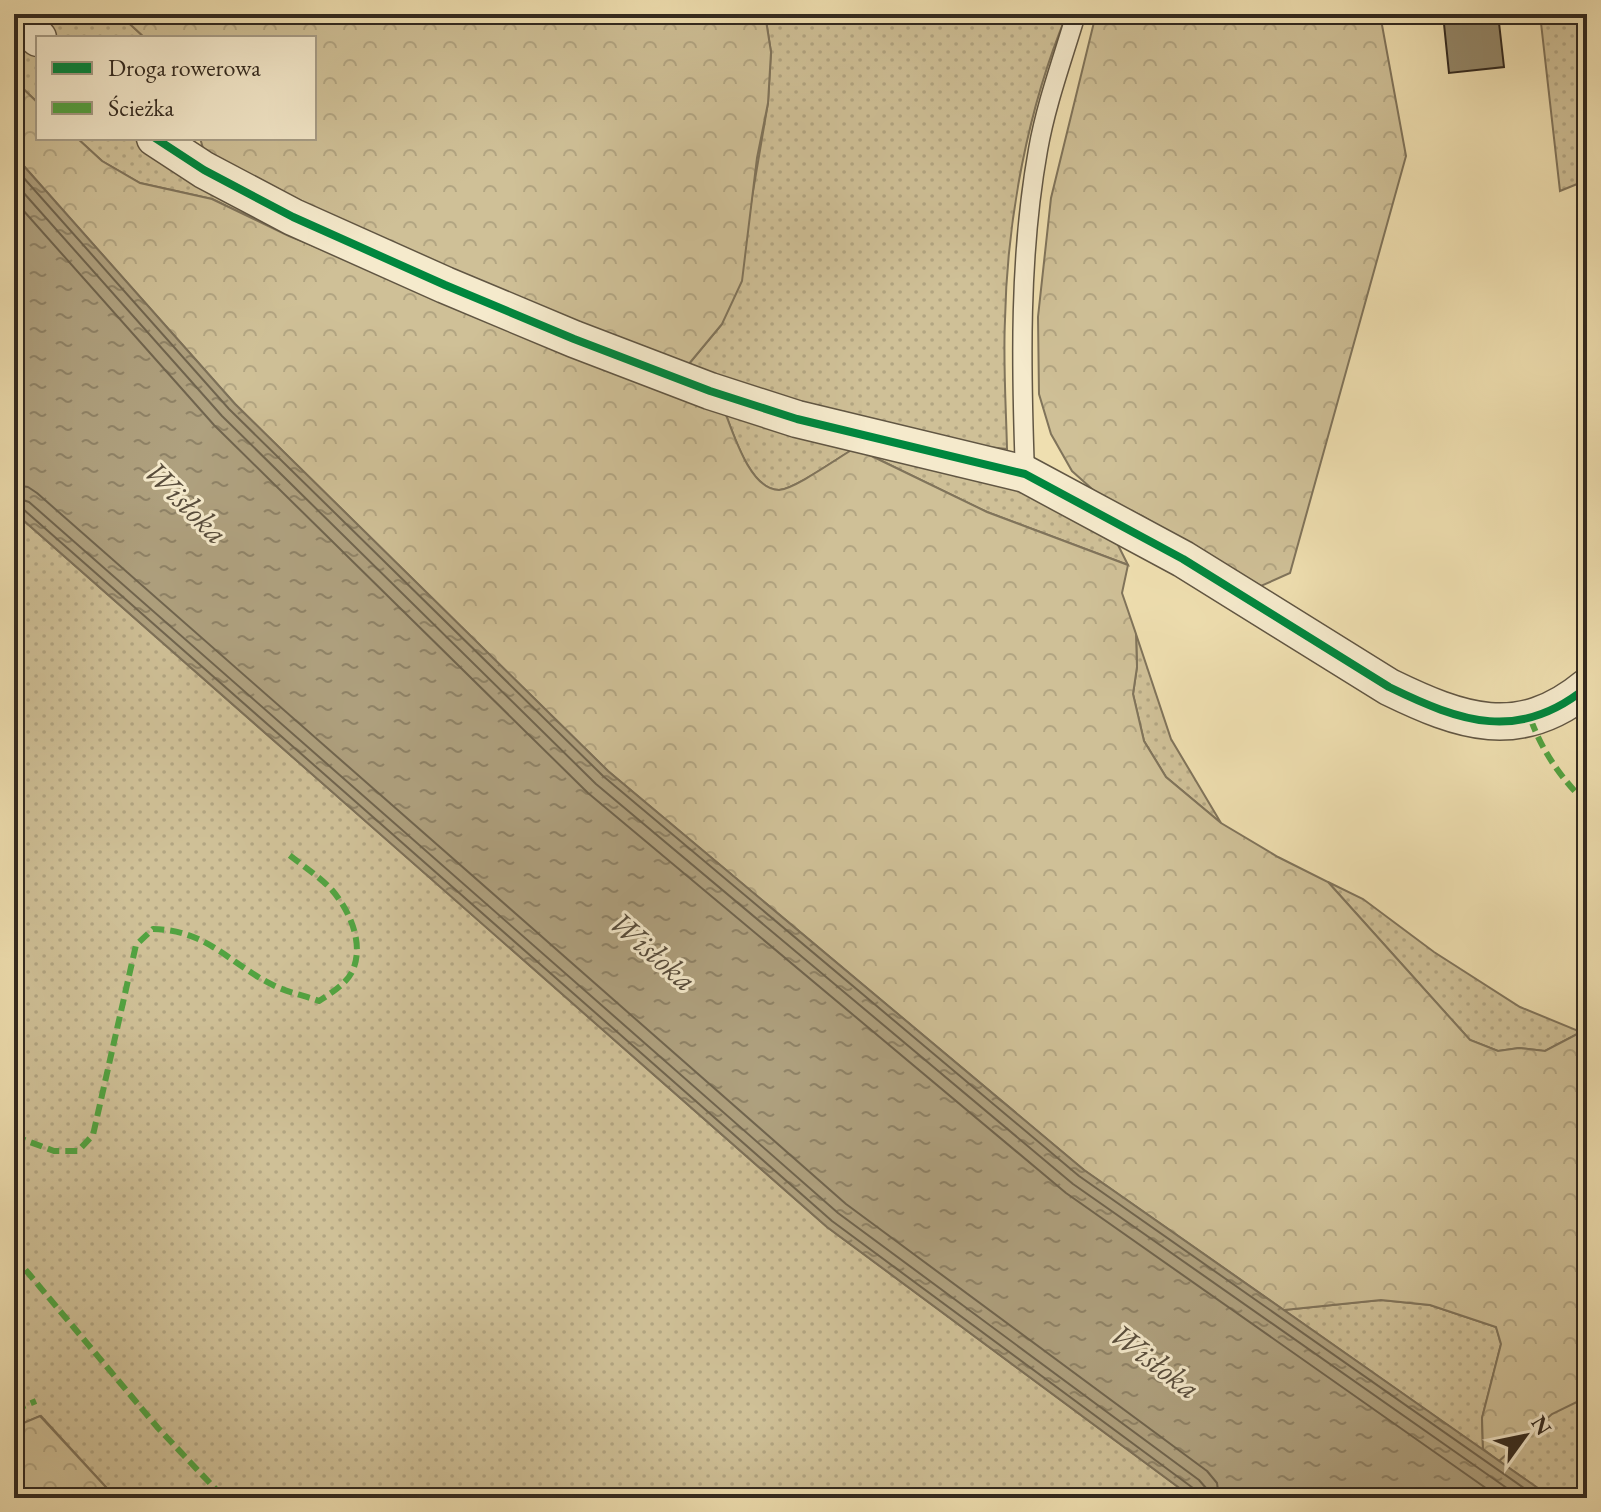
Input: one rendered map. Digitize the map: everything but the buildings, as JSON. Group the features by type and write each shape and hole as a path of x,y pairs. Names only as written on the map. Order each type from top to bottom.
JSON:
{"street":[{"path":"14,14 36,36"},
{"path":"158,140 204,170 293,217 574,339 710,391 797,419 1025,474 1183,559 1415,700 1469,717 1508,722 1531,720 1548,713 1587,687"}],"lane":[{"path":"1025,474 1021,375 1027,233 1038,147 1076,14"}],"green space":[{"path":"30,14 119,14 143,36 50,36"},
{"path":"119,14 765,14 771,52 768,103 757,158 742,281 722,324 688,365 409,256 205,155 201,140 316,140 316,36 143,36"},
{"path":"765,14 1067,14 1041,87 1015,203 1005,320 1007,449 933,441 807,412 688,365 722,324 749,215 768,103 771,52"},
{"path":"1096,14 1380,14 1406,156 1290,573 1261,586 1142,516 1101,497 1072,471 1051,434 1039,394 1038,317 1051,198"},
{"path":"1540,14 1587,14 1587,180 1560,191"},
{"path":"14,31 36,53 36,101 14,80"},
{"path":"14,80 36,101 36,140 79,140 102,161 140,183 212,199 289,236 507,325 723,407 750,470 768,487 779,490 795,484 855,448 987,512 1128,565 1122,593 1136,634 1137,667 1133,694 1144,741 1166,777 1221,823 1328,882 1470,1040 1498,1051 1519,1048 1545,1051 1581,1032 1587,1035 1587,1397 1552,1414 1499,1461 1483,1449 1482,1418 1501,1344 1496,1327 1430,1305 1381,1300 1284,1310 1084,1170 608,771 235,404 14,155"},
{"path":"79,140 136,140 168,162 363,266 289,236 212,199 140,183 102,161"},
{"path":"723,407 976,473 1058,507 1116,541 1128,565 987,512 855,448 795,484 779,490 768,487 750,470"},
{"path":"14,512 827,1227 1193,1498 116,1498 41,1416 14,1427"},
{"path":"1136,634 1171,739 1221,823 1166,777 1144,741 1133,694 1137,667"},
{"path":"1328,882 1363,899 1434,952 1520,1007 1581,1032 1545,1051 1519,1048 1498,1051 1470,1040"},
{"path":"1381,1300 1430,1305 1496,1327 1501,1344 1482,1418 1483,1450 1284,1310"},
{"path":"1587,1397 1587,1498 1552,1498 1499,1461 1552,1413"},
{"path":"40,1416 116,1498 14,1498 14,1427"}],"water":[{"name":"Wisłoka","path":"14,155 235,404 608,771 1084,1170 1552,1498 1193,1498 827,1227 14,512"}],"marked path":[{"path":"1531,720 1554,765 1587,804"},
{"path":"14,1136 54,1151 78,1151 93,1135 136,945 153,929 173,931 205,942 261,979 319,1001 346,981 356,962 357,951 350,918 332,890 288,854"},
{"path":"14,1256 158,1428 224,1498"},
{"path":"14,1410 36,1401"}],"cycle path":[{"path":"158,140 204,170 293,217 574,339 710,391 797,419 1025,474 1183,559 1389,687 1441,710 1490,721 1513,721 1538,716 1562,705 1587,687"}]}
